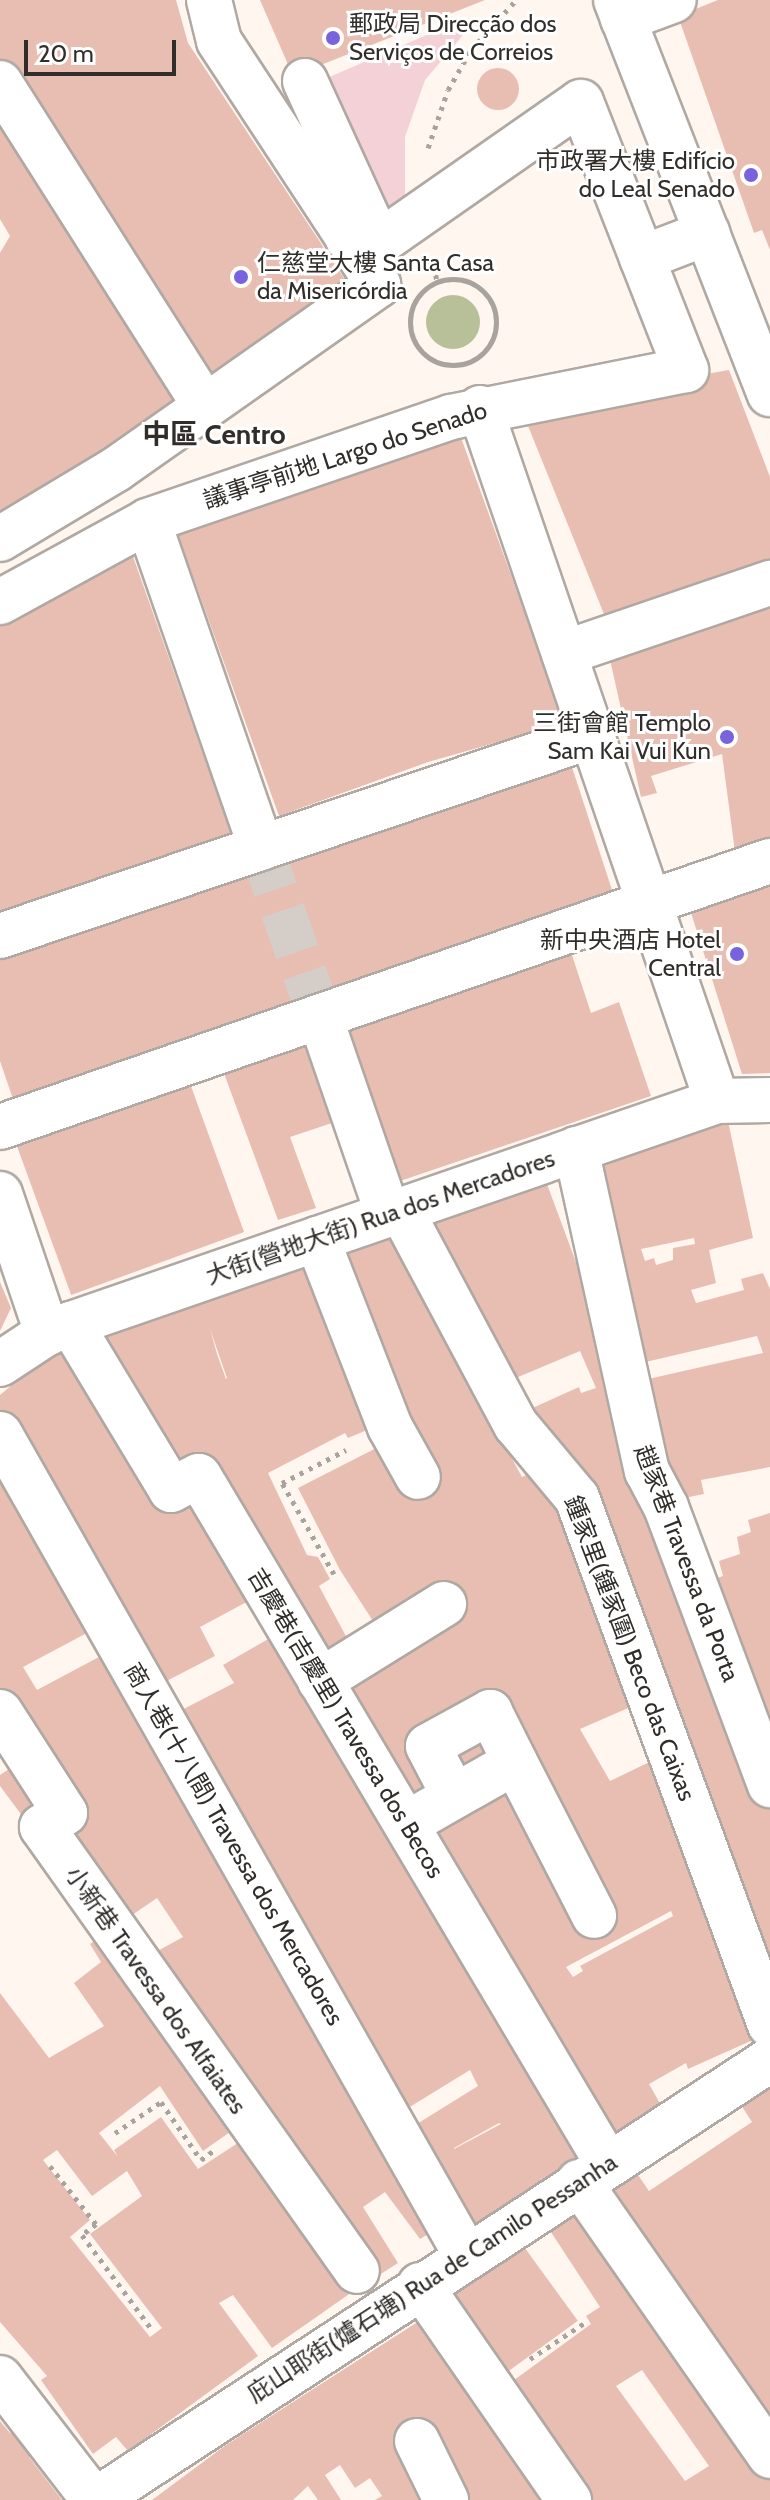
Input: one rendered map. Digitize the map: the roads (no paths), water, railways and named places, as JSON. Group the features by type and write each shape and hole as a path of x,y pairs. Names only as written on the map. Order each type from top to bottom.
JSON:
{"street":[{"path":"0,539 115,470 378,285 219,41 209,0"},
{"path":"674,0 620,10 707,233 766,371"},
{"path":"305,81 371,225 354,248"},
{"path":"0,83 205,406"},
{"name":"議事亭前地 Largo do Senado","path":"0,602 148,521 480,408 686,370 581,102 424,211 354,248"},
{"path":"642,258 707,233"},
{"path":"480,408 717,1101"},
{"path":"148,521 261,848"},
{"path":"564,653 770,583"},
{"path":"0,936 592,736"},
{"path":"0,1127 770,861"},
{"name":"鍾家里(鍾家圍) Beco das Caixas","path":"320,1017 395,1212 516,1425 577,1498 770,2025"},
{"name":"大街(營地大街) Rua dos Mercadores","path":"0,1364 59,1328 576,1149 717,1101 770,1100"},
{"name":"趙家巷 Travessa da Porta","path":"576,1149 647,1471 666,1507 770,1785"},
{"path":"0,1194 59,1328"},
{"path":"317,1239 390,1427 418,1477"},
{"name":"吉慶巷(吉慶里) Travessa dos Becos","path":"59,1328 171,1490 199,1476 406,1824 593,2172 770,2456"},
{"name":"商人巷(十八間) Travessa dos Mercadores","path":"0,1434 466,2255"},
{"path":"320,1681 444,1604"},
{"name":"小新巷 Travessa dos Alfaiates","path":"0,1712 65,1813 42,1827 250,2126 357,2271"},
{"path":"406,1824 515,1762 594,1916"},
{"name":"庇山耶街(爐石塘) Rua de Camilo Pessanha","path":"92,2499 770,2060"},
{"path":"420,2285 569,2500"},
{"path":"0,2378 92,2499"},
{"path":"417,2441 446,2500"}],"tunnel":[{"path":"261,848 320,1017"}],"place":[{"name":"郵政局 Direcção dos Serviços de Correios","path":"333,38"},
{"name":"市政署大樓 Edifício do Leal Senado","path":"751,175"},
{"name":"仁慈堂大樓 Santa Casa da Misericórdia","path":"241,277"},
{"name":"三街會館 Templo Sam Kai Vui Kun","path":"727,737"},
{"name":"新中央酒店 Hotel Central","path":"737,954"}],"district":[{"name":"中區 Centro","path":"214,434"}]}
